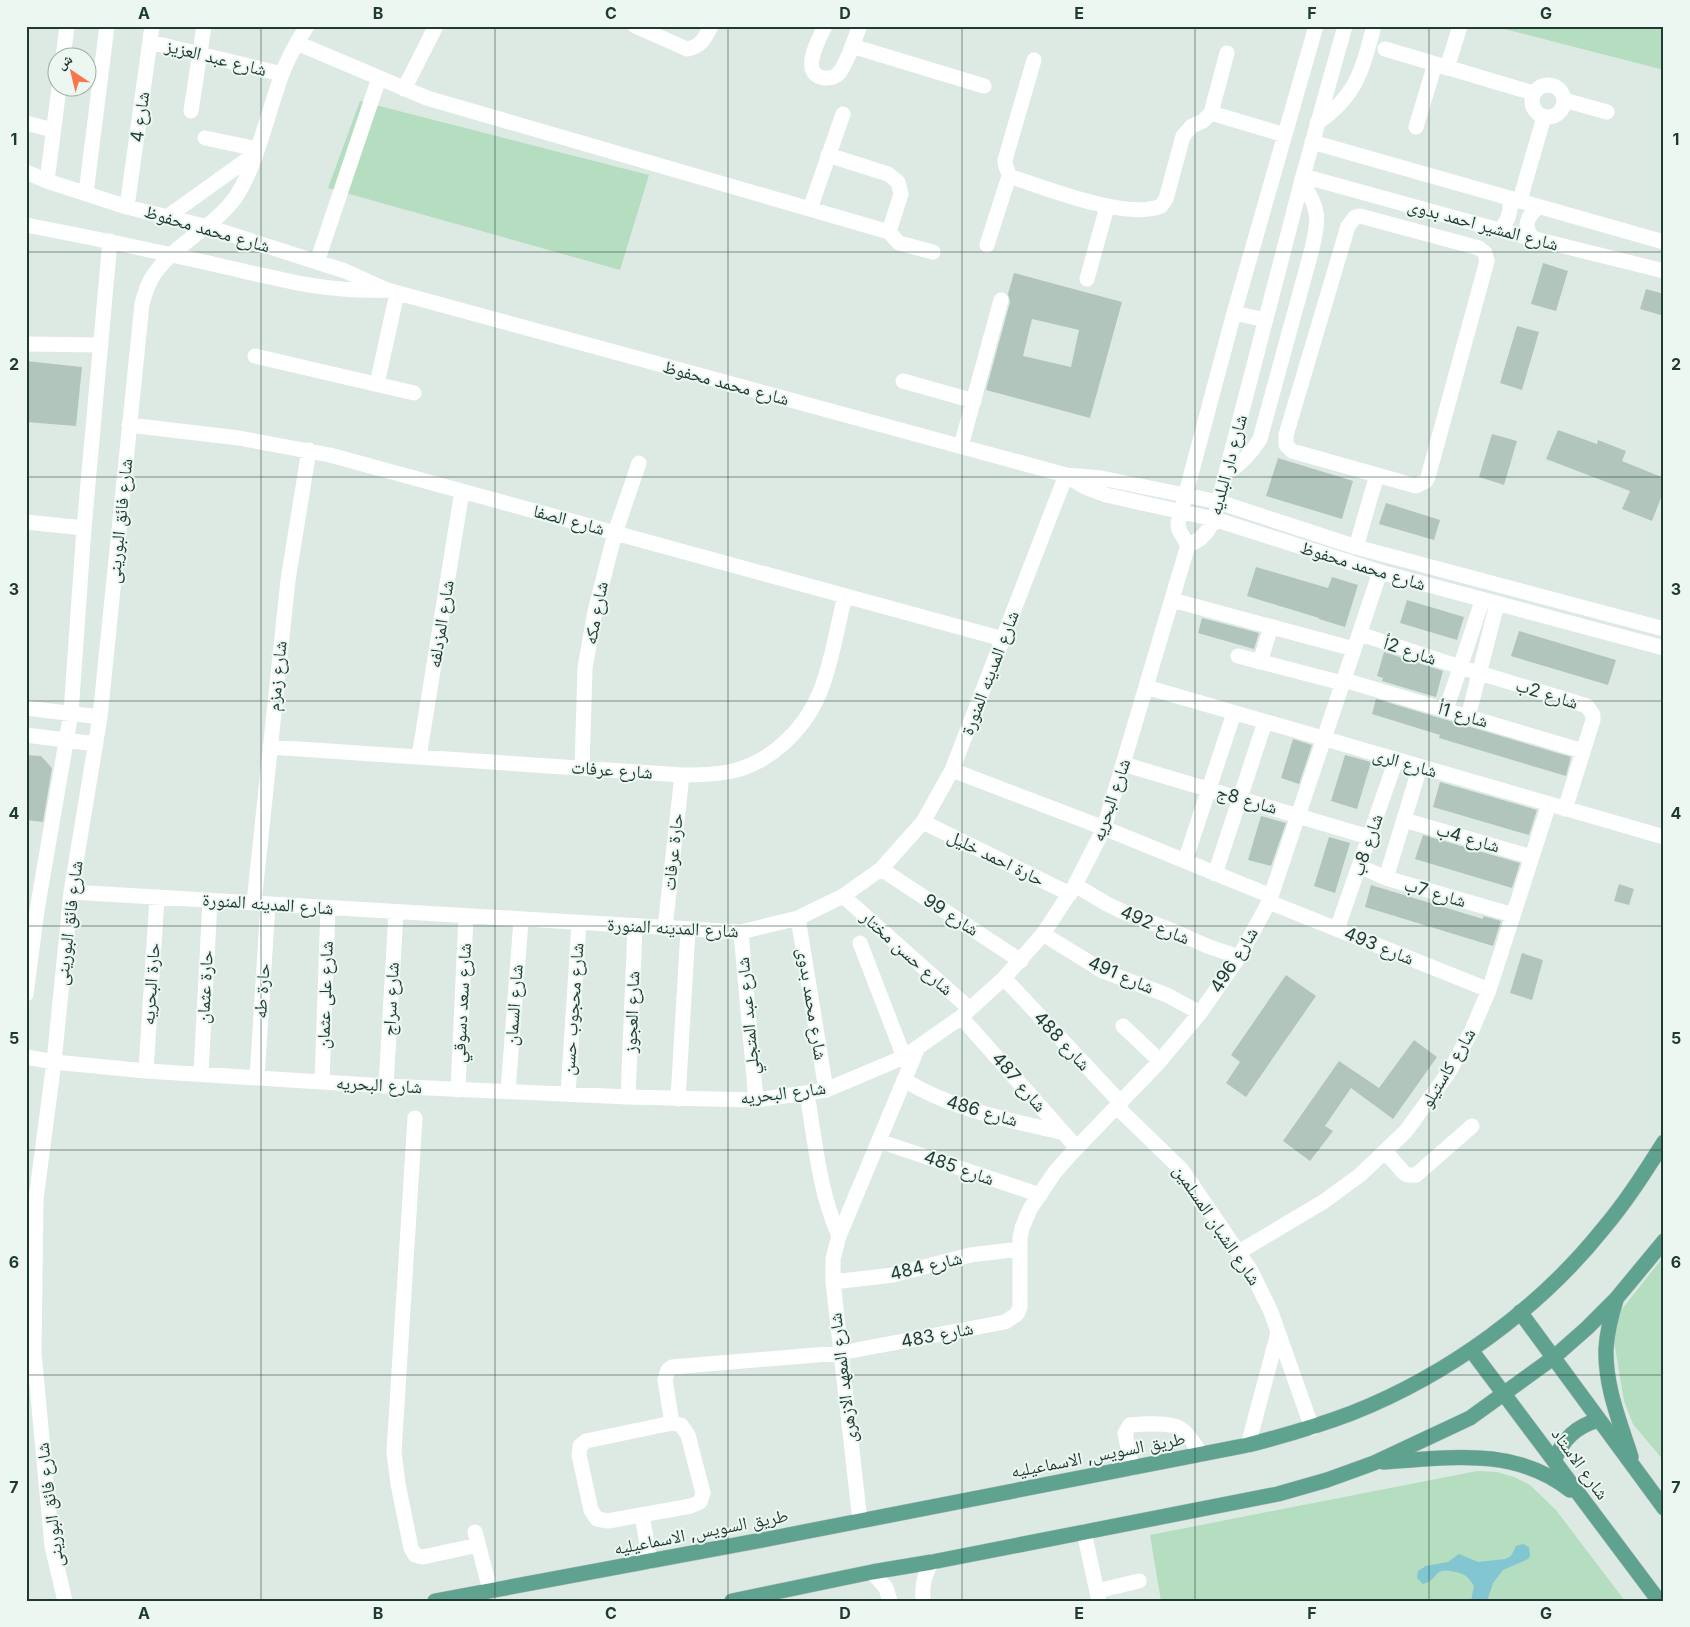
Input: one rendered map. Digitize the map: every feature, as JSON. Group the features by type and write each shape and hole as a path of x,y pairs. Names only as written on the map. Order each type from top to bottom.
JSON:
{"main road":[{"name":"طريق السويس, الاسماعيليه","path":"440,1600 1132,1468 1248,1445 1312,1428 1394,1394 1433,1373 1470,1350 1520,1312 1563,1273 1603,1230 1638,1184 1664,1142"},
{"path":"732,1601 872,1572 1278,1494 1327,1480 1374,1463 1470,1418 1553,1358 1616,1299 1664,1241"},
{"path":"1616,1299 1609,1325 1606,1349 1607,1372 1611,1395 1636,1470"},
{"path":"1520,1312 1664,1508"},
{"name":"شارع الاستاد","path":"1470,1350 1659,1601"},
{"path":"1554,1461 1566,1438 1587,1424 1599,1420"},
{"path":"1374,1463 1464,1457 1490,1458 1516,1463 1539,1471 1562,1484 1582,1500"}],"street":[{"path":"64,48 67,26"},
{"path":"86,193 107,26"},
{"name":"شارع 4","path":"127,207 152,26"},
{"path":"191,111 204,26"},
{"name":"شارع فائق البورينى","path":"64,1601 55,1565 51,1537 30,1354 36,1199 54,1062 71,892 100,717 142,304 146,288 164,262 208,227 223,213 236,196 256,151 282,74 307,26"},
{"path":"404,89 436,26"},
{"path":"635,26 687,49 701,44 711,26"},
{"path":"825,26 811,58 811,66 815,74 822,78 831,78 838,74 860,26"},
{"name":"شارع دار البلديه","path":"1316,26 1234,313 1178,523 1179,530 1188,545 1197,542 1205,535 1214,519 1302,179 1345,26"},
{"path":"1317,123 1331,114 1353,88 1361,73 1374,26"},
{"path":"1416,127 1460,26"},
{"name":"شارع عبد العزيز","path":"150,42 282,74"},
{"path":"297,42 404,89 436,100 889,232 899,243 933,252"},
{"path":"852,46 984,86"},
{"path":"1384,49 1533,93"},
{"path":"1009,176 1107,207 1156,208 1164,203 1184,136 1192,126 1203,121 1211,114 1227,53"},
{"path":"987,244 1009,176 1005,160 1034,60"},
{"path":"317,262 379,78"},
{"path":"1549,84 1561,91 1564,100 1561,110 1553,116 1539,115 1531,103 1533,93 1540,86 1549,84"},
{"path":"47,181 58,98"},
{"path":"1564,100 1607,112"},
{"path":"810,209 843,114"},
{"path":"1211,114 1285,135"},
{"path":"1499,230 1507,220 1544,116"},
{"path":"26,123 54,130"},
{"path":"205,138 256,151"},
{"name":"شارع المشير احمد بدوى","path":"1312,142 1664,242"},
{"path":"167,217 256,151"},
{"path":"828,155 888,174 898,182 901,194 889,232"},
{"name":"شارع محمد محفوظ","path":"26,172 47,181 127,207 208,227 345,271 392,292 1066,475 1101,478 1219,502 1356,547 1664,629"},
{"path":"1227,473 1252,453 1260,439 1312,248 1316,226 1315,204 1302,179"},
{"name":"شارع المشير احمد بدوى","path":"1302,179 1664,271"},
{"path":"1534,239 1529,234 1528,218 1532,211 1539,206"},
{"path":"1087,279 1107,207"},
{"path":"1360,216 1479,248 1485,253 1487,261 1426,481 1416,486 1377,475 1292,452 1288,449 1285,440 1348,226 1355,217 1360,216"},
{"name":"شارع محمد محفوظ","path":"26,225 172,254 323,288 392,292"},
{"name":"شارع فائق البورينى","path":"26,994 31,909 71,713 84,528 110,241"},
{"path":"377,384 392,292"},
{"path":"961,446 1001,300"},
{"path":"1234,313 1266,320"},
{"path":"26,344 101,346"},
{"path":"255,356 414,393"},
{"path":"903,381 974,401"},
{"name":"شارع الصفا","path":"130,425 239,438 309,450 351,460 1003,639"},
{"name":"شارع زمزم","path":"261,904 270,747 288,580 309,450"},
{"name":"شارع مكه","path":"582,768 585,668 599,590 615,533 639,463"},
{"name":"شارع محمد محفوظ","path":"1066,475 1085,487 1106,495 1214,519 1380,572 1482,601 1664,648"},
{"name":"شارع المدينه المنورة","path":"71,892 741,932 798,918 843,896 881,869 923,822 952,770 1066,475"},
{"path":"1356,547 1377,475"},
{"name":"شارع المزدلفه","path":"419,757 462,491"},
{"path":"26,522 84,528"},
{"path":"1321,554 1326,537"},
{"name":"شارع البحريه","path":"26,1057 54,1062 146,1071 386,1086 678,1099 756,1100 826,1090 904,1057 966,1013 1004,978 1021,961 1042,934 1073,889 1104,828 1188,545"},
{"name":"شارع 496","path":"1021,1300 1020,1238 1025,1219 1062,1164 1160,1061 1200,1013 1239,957 1270,899 1380,572"},
{"name":"شارع عرفات","path":"270,747 682,775 729,772 753,763 775,751 793,734 809,714 820,692 845,596"},
{"path":"1172,600 1354,649"},
{"path":"1446,710 1482,601"},
{"path":"1468,717 1497,604"},
{"path":"1597,630 1602,613"},
{"path":"1260,662 1271,627"},
{"name":"شارع 2أ","path":"1360,634 1460,667"},
{"name":"شارع 1أ","path":"1238,656 1343,681 1583,751"},
{"name":"شارع 2ب","path":"1460,667 1587,706 1593,715 1593,720 1565,809"},
{"name":"شارع الرى","path":"1146,687 1664,837"},
{"path":"26,708 100,717"},
{"path":"1185,861 1234,713"},
{"path":"1215,874 1265,722"},
{"path":"26,735 96,744"},
{"name":"شارع 8ب","path":"1337,929 1396,760"},
{"name":"شارع 8ج","path":"1124,764 1370,837"},
{"path":"1386,878 1420,767"},
{"name":"شارع 493","path":"952,770 1185,861 1337,929 1489,990"},
{"name":"حارة عرفات","path":"664,928 682,775"},
{"name":"شارع كاستيلو","path":"1239,1252 1323,1202 1360,1175 1406,1131 1449,1072 1471,1032 1489,990 1549,804"},
{"name":"شارع 4ب","path":"1404,820 1532,857"},
{"name":"حارة احمد خليل","path":"923,822 1073,889"},
{"name":"شارع 7ب","path":"1359,866 1386,878 1513,915"},
{"name":"شارع 99","path":"881,869 1021,961"},
{"name":"شارع 492","path":"1073,889 1207,946 1239,957"},
{"name":"شارع حسن مختار","path":"843,896 966,1013"},
{"name":"حارة البحريه","path":"146,1071 157,897"},
{"name":"حارة عثمان","path":"201,1074 210,900"},
{"name":"حارة طه","path":"257,1078 261,904"},
{"name":"شارع على عثمان","path":"322,1082 328,908"},
{"name":"شارع سراج","path":"386,1086 396,912"},
{"name":"شارع سعد دسوقي","path":"458,1090 466,916"},
{"name":"شارع محمد بدوى","path":"798,918 826,1090"},
{"name":"شارع السمان","path":"508,1091 521,920"},
{"name":"شارع محجوب حسن","path":"568,1094 579,923"},
{"name":"شارع العجوز","path":"628,1097 635,927"},
{"path":"678,1099 688,930"},
{"name":"شارع عبد المتجلي","path":"741,932 756,1100"},
{"name":"شارع 491","path":"1042,934 1090,964 1167,994 1200,1013"},
{"path":"860,943 904,1057"},
{"name":"شارع 488","path":"1004,978 1119,1105"},
{"name":"شارع 487","path":"966,1013 1077,1148"},
{"path":"1123,1026 1160,1061"},
{"name":"شارع المعهد الازهرى","path":"860,1521 832,1282 833,1259 839,1236 918,1047"},
{"name":"شارع 486","path":"904,1080 921,1091 955,1106 1064,1133"},
{"path":"807,1093 823,1189 829,1213 839,1236"},
{"name":"شارع الشبان المسلمين","path":"1119,1105 1182,1170 1239,1252 1262,1291 1312,1428"},
{"path":"415,1118 395,1468 411,1548 416,1555 423,1558 476,1539 490,1590"},
{"path":"1385,1151 1404,1173 1416,1175 1472,1126"},
{"name":"شارع 485","path":"879,1141 1040,1195"},
{"name":"شارع 484","path":"832,1282 893,1275 954,1258 1020,1249"},
{"name":"شارع 483","path":"672,1423 665,1380 668,1370 672,1366 840,1352 1005,1322 1017,1314 1021,1300"},
{"path":"1248,1445 1278,1333"},
{"path":"672,1423 682,1425 688,1435 702,1493 700,1502 692,1506 602,1521 593,1515 579,1455 580,1446 586,1441 672,1423"},
{"path":"1132,1468 1125,1433 1130,1426 1177,1426 1186,1433 1201,1454"},
{"path":"642,1515 650,1561"},
{"path":"1084,1532 1098,1596 1139,1581"},
{"path":"923,1601 923,1581 932,1562"},
{"path":"872,1572 886,1588 890,1601"}],"green space":[{"path":"1493,26 1664,26 1664,70"},
{"path":"360,101 649,175 620,270 328,188"},
{"path":"1664,1256 1664,1461 1633,1424 1624,1401 1613,1335 1618,1314"},
{"path":"1477,1471 1497,1472 1514,1477 1530,1485 1556,1510 1625,1601 1161,1601 1150,1535"}],"water":[{"path":"1523,1544 1529,1547 1530,1556 1528,1559 1503,1570 1493,1583 1487,1601 1471,1601 1474,1586 1467,1577 1460,1573 1441,1571 1430,1581 1423,1584 1417,1578 1418,1571 1426,1566 1448,1562 1459,1554 1478,1562 1505,1559 1511,1556 1516,1546"}],"building":[{"path":"1543,263 1568,271 1556,311 1531,304"},
{"path":"1014,273 1122,302 1090,418 986,390 1010,302 1008,294","holes":["1032,319 1079,330 1071,367 1023,356"]},
{"path":"1646,289 1664,294 1664,316 1640,309"},
{"path":"1517,326 1539,332 1522,390 1500,383"},
{"path":"26,361 82,367 76,426 26,422"},
{"path":"1558,430 1597,444 1598,440 1626,451 1622,461 1664,478 1664,490 1652,521 1622,509 1630,491 1546,459"},
{"path":"1492,434 1517,441 1504,485 1479,477"},
{"path":"1278,458 1353,481 1342,519 1266,496"},
{"path":"1386,503 1440,520 1434,540 1379,524"},
{"path":"1256,567 1328,588 1332,577 1358,585 1345,627 1247,596"},
{"path":"1407,600 1464,617 1457,640 1400,623"},
{"path":"1202,618 1259,633 1254,649 1198,633"},
{"path":"1519,631 1616,660 1608,685 1511,656"},
{"path":"1384,652 1443,671 1436,697 1382,681 1383,678 1377,676"},
{"path":"1376,699 1571,757 1566,776 1439,738 1440,735 1372,714"},
{"path":"1293,739 1312,745 1299,784 1281,778"},
{"path":"26,755 41,756 52,768 43,822 26,820"},
{"path":"1345,755 1371,762 1357,809 1331,801"},
{"path":"1440,782 1537,810 1529,835 1433,807"},
{"path":"1261,816 1286,823 1271,866 1248,860"},
{"path":"1423,835 1520,863 1512,888 1415,859"},
{"path":"1329,837 1350,843 1335,893 1314,886"},
{"path":"1619,884 1634,889 1629,905 1614,901"},
{"path":"1371,885 1483,919 1483,916 1501,921 1493,946 1365,907"},
{"path":"1522,953 1543,960 1532,1000 1510,993"},
{"path":"1286,975 1316,996 1246,1097 1226,1083 1240,1062 1231,1055"},
{"path":"1414,1040 1437,1057 1393,1119 1351,1088 1325,1126 1333,1131 1310,1161 1283,1141 1339,1061 1379,1088"}]}
